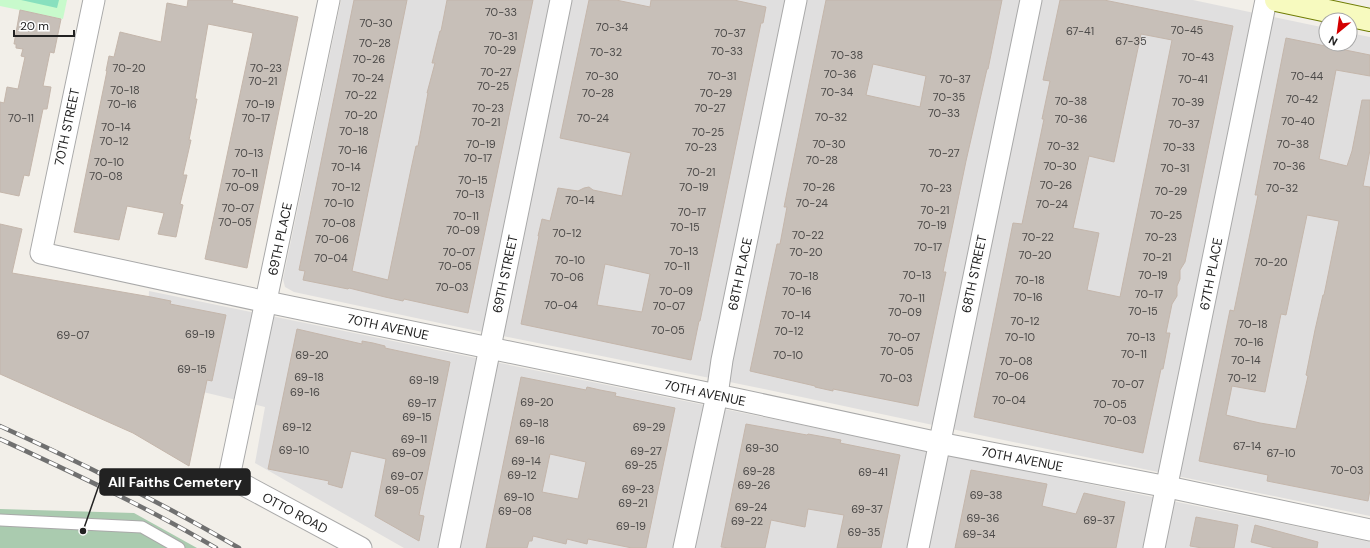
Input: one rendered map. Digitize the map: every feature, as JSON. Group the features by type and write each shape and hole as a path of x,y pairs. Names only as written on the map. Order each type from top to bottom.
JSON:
{"main road":[{"path":"1276,0 1370,20"}],"street":[{"name":"70TH STREET","path":"41,253 94,0"},
{"name":"69TH PLACE","path":"230,478 328,0"},
{"name":"69TH STREET","path":"449,548 561,0"},
{"name":"68TH PLACE","path":"684,548 717,395 722,360 796,0"},
{"name":"68TH STREET","path":"918,548 1031,0"},
{"name":"67TH PLACE","path":"1154,548 1168,487 1266,0"},
{"name":"70TH AVENUE","path":"41,253 267,302 717,395 939,444 1168,487 1370,530"},
{"name":"OTTO ROAD","path":"230,478 361,548"}],"lane":[{"path":"0,520 142,527 179,548"}],"shaded area":[{"path":"341,0 1193,0 1318,26 1318,52 1358,52 1358,35 1370,37 1370,516 294,292 285,287 283,279"},
{"path":"149,291 1299,527 1370,542 1370,548 404,548 255,463 265,407 145,378"}],"green space":[{"path":"0,0 67,0 63,19 0,6"},
{"path":"21,0 59,0 57,8"},
{"path":"0,509 134,513 197,548 0,548"}],"building":[{"path":"188,0 233,0 232,3 298,17 247,268 205,259 253,33 208,24 195,99 197,99 189,140 191,140 183,175 187,175 180,204 183,205 176,237 158,234 164,213 127,206 119,240 74,232 109,56 114,57 120,32 161,42 167,3 187,7"},
{"path":"354,0 407,0 352,271 388,280 416,146 418,146 427,93 435,63 432,63 441,31 447,0 533,0 468,313 303,280 305,271 299,270"},
{"path":"589,0 616,0 650,7 651,0 734,0 766,7 763,23 761,23 691,360 521,324 542,219 550,221 558,188 578,191 589,187 593,190 622,196 631,153 560,138","holes":["605,264 650,274 642,312 597,305"]},
{"path":"826,0 1002,0 943,272 946,272 918,406 833,389 833,391 750,371 777,244 780,244 787,207 784,207","holes":["873,64 926,76 920,107 866,95"]},
{"path":"1060,0 1104,0 1233,26 1185,262 1180,270 1177,296 1172,304 1166,333 1170,333 1163,369 1161,369 1143,453 974,417 1013,223 1022,224 1044,119 1042,119 1050,81 1043,80","holes":["1141,34 1172,40 1120,297 1087,290 1099,233 1073,228 1089,156 1114,162"]},
{"path":"20,10 61,19 54,53 50,52 43,86 51,87 47,109 43,109 29,176 24,175 19,196 0,192 0,102 4,103 7,87 18,89 25,57 21,56 23,49 16,48 16,44 14,44"},
{"path":"1286,38 1318,44 1318,52 1355,52 1370,55 1370,76 1336,70 1319,159 1347,166 1352,151 1362,100 1370,100 1370,150 1363,186 1370,187 1370,490 1368,501 1267,481 1268,475 1199,461 1230,310 1234,311 1258,195 1255,195","holes":["1307,215 1339,221 1324,295 1315,330 1306,375 1308,376 1296,429 1226,415 1232,386 1265,392 1281,314 1286,315"]},
{"path":"0,224 22,229 12,273 151,297 171,301 170,304 226,315 212,381 207,380 189,466 133,433 0,374"},
{"path":"297,329 362,344 362,341 373,343 385,346 385,348 450,362 419,515 424,516 419,541 375,516 386,459 351,451 342,488 328,484 329,481 268,469"},
{"path":"521,377 586,390 587,387 616,393 615,396 675,408 646,548 632,548 588,539 587,544 567,539 566,544 533,536 532,541 529,541 527,548 486,548","holes":["550,454 586,462 578,499 542,492"]},
{"path":"746,424 841,440 840,443 900,455 881,548 837,548 844,515 808,509 805,527 771,520 765,548 721,547"},
{"path":"971,470 1047,484 1042,506 1076,514 1084,493 1125,502 1116,548 955,548"},
{"path":"1196,517 1238,525 1234,548 1202,548 1190,546"},
{"path":"1255,525 1318,542 1317,548 1275,548 1251,542"}],"railway":[{"path":"0,426 121,484 181,515 239,548"},
{"path":"0,439 137,504 216,548"}],"place":[{"name":"All Faiths Cemetery","path":"83,531"}]}
